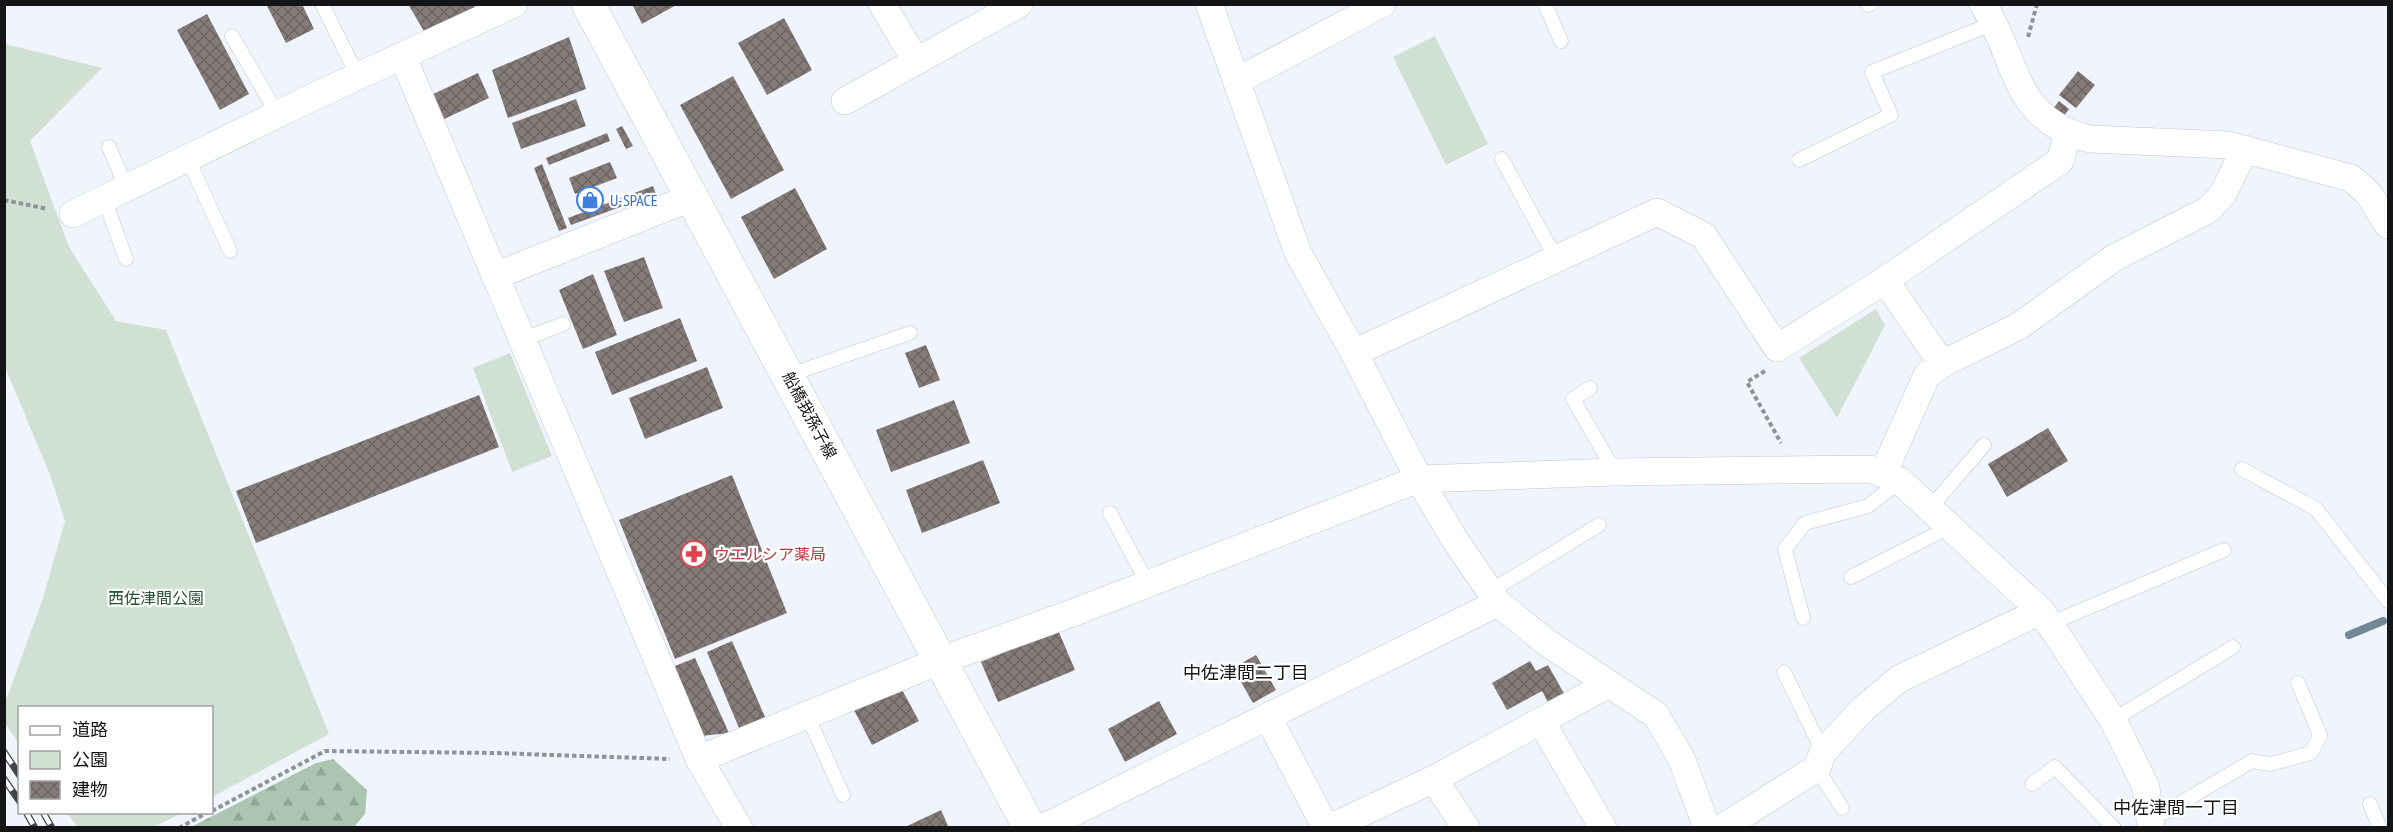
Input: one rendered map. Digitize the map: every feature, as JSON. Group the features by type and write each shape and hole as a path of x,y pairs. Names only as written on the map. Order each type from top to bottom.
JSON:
{"main road":[{"name":"船橋我孫子線","path":"588,4 942,660 1030,828"}],"street":[{"path":"73,214 514,4"},
{"path":"882,4 916,61"},
{"path":"1209,4 1298,252 1354,353 1419,479 1494,598 1546,642 1656,715 1682,760 1707,828"},
{"path":"1237,81 1382,4"},
{"path":"845,101 1011,6"},
{"path":"1988,14 2028,100 2050,123 2068,133 2090,139 2228,145 2352,178 2368,193 2388,225"},
{"path":"403,57 699,759 739,828"},
{"path":"1354,353 1657,212 1704,236 1777,348 1885,280 2060,161 2068,133"},
{"path":"1891,478 1927,375 1942,364 2019,326 2114,258 2208,210 2223,194 2245,148"},
{"path":"495,276 693,197"},
{"path":"1885,280 1942,364"},
{"path":"699,759 808,717 942,660 1148,584 1419,479 1614,472 1870,469 1891,478 1938,515 2045,617 2113,720 2146,787 2151,824"},
{"path":"1042,828 1268,717 1494,598"},
{"path":"1722,828 1820,760 1863,709 1899,679 2045,617"},
{"path":"1268,717 1328,828 1434,780 1609,684"},
{"path":"1541,721 1603,828"},
{"path":"1434,780 1466,828"}],"lane":[{"path":"322,4 358,77"},
{"path":"1545,4 1561,41"},
{"path":"1799,160 1891,115 1872,72 1988,14"},
{"path":"232,36 278,115"},
{"path":"109,147 126,259"},
{"path":"188,159 230,251"},
{"path":"1502,159 1556,259"},
{"path":"522,340 563,324"},
{"path":"789,375 910,333"},
{"path":"1590,388 1573,399 1614,472"},
{"path":"1851,577 1936,534 1938,515 1984,445"},
{"path":"2242,469 2316,509 2388,601"},
{"path":"1803,618 1785,549 1805,523 1868,506 1891,478"},
{"path":"1110,513 1148,584"},
{"path":"1494,598 1599,525"},
{"path":"2045,617 2224,550"},
{"path":"2113,720 2233,647"},
{"path":"1784,672 1842,808"},
{"path":"2151,824 2252,761 2270,764 2311,753 2320,735 2298,683"},
{"path":"808,717 843,795"},
{"path":"2032,784 2055,767 2114,828"},
{"path":"2370,804 2380,828"}],"path":[{"path":"4,200 73,214"},
{"path":"1777,348 1778,363 1747,382 1795,470"},
{"path":"213,810 325,751 699,759"},
{"path":"179,828 206,814"}],"green space":[{"path":"1435,36 1488,144 1446,165 1393,57"},
{"name":"西佐津間公園","path":"5,44 102,68 30,141 69,247 116,321 166,330 329,734 213,796 213,706 18,706 18,742 5,723 5,703 42,601 65,521 50,475 5,367"},
{"path":"1876,309 1885,325 1837,418 1799,358"},
{"path":"510,353 552,456 512,472 473,368"},
{"path":"333,759 367,790 365,814 354,827 191,827 316,763"},
{"path":"68,814 180,814 154,827 78,827"}],"building":[{"path":"266,4 302,4 314,29 286,43"},
{"path":"408,4 473,4 475,8 425,33"},
{"path":"632,4 678,4 642,24"},
{"path":"207,14 249,94 220,110 177,30"},
{"path":"784,18 812,70 767,95 738,43"},
{"path":"569,37 586,89 508,118 492,70"},
{"path":"2078,71 2095,85 2076,108 2059,95"},
{"path":"478,73 489,98 440,121 429,96"},
{"path":"733,76 784,170 731,199 680,105"},
{"path":"576,99 586,126 521,149 512,123"},
{"path":"2059,101 2069,109 2064,116 2053,109"},
{"path":"622,126 633,146 626,149 616,129"},
{"path":"607,133 610,141 549,165 546,158"},
{"path":"610,162 617,178 575,194 569,178"},
{"path":"542,164 567,228 559,231 534,168"},
{"path":"653,186 656,194 571,225 568,218"},
{"path":"795,188 827,249 774,279 741,217"},
{"path":"644,257 663,308 624,322 604,271"},
{"path":"593,274 617,335 583,349 559,290"},
{"path":"680,318 697,361 612,395 595,352"},
{"path":"926,345 940,380 919,388 905,353"},
{"path":"707,367 723,408 645,439 629,398"},
{"path":"479,395 499,447 256,543 236,491"},
{"path":"954,400 970,443 891,472 876,430"},
{"path":"2048,428 2068,461 2007,497 1988,464"},
{"path":"983,460 1000,503 922,533 906,490"},
{"path":"732,475 787,613 675,659 619,520"},
{"path":"1058,630 1075,670 998,702 981,662"},
{"path":"732,641 765,717 739,728 707,652"},
{"path":"1256,655 1276,690 1253,703 1233,668"},
{"path":"695,658 729,733 701,736 670,668"},
{"path":"1530,661 1536,671 1548,665 1566,697 1550,706 1542,691 1507,710 1492,683"},
{"path":"900,686 919,721 872,745 854,710"},
{"path":"1159,701 1177,734 1125,762 1108,729"},
{"path":"941,810 949,828 903,828"}],"waterway":[{"path":"2349,635 2383,621"}],"railway":[{"path":"4,752 18,773"},
{"path":"4,779 18,799"},
{"path":"27,814 35,828"},
{"path":"44,814 52,828"}],"place":[{"name":"U-SPACE","path":"590,200"},
{"name":"ウエルシア薬局","path":"694,554"}],"district":[{"name":"中佐津間二丁目","path":"1246,673"},
{"name":"中佐津間一丁目","path":"2176,808"}]}
